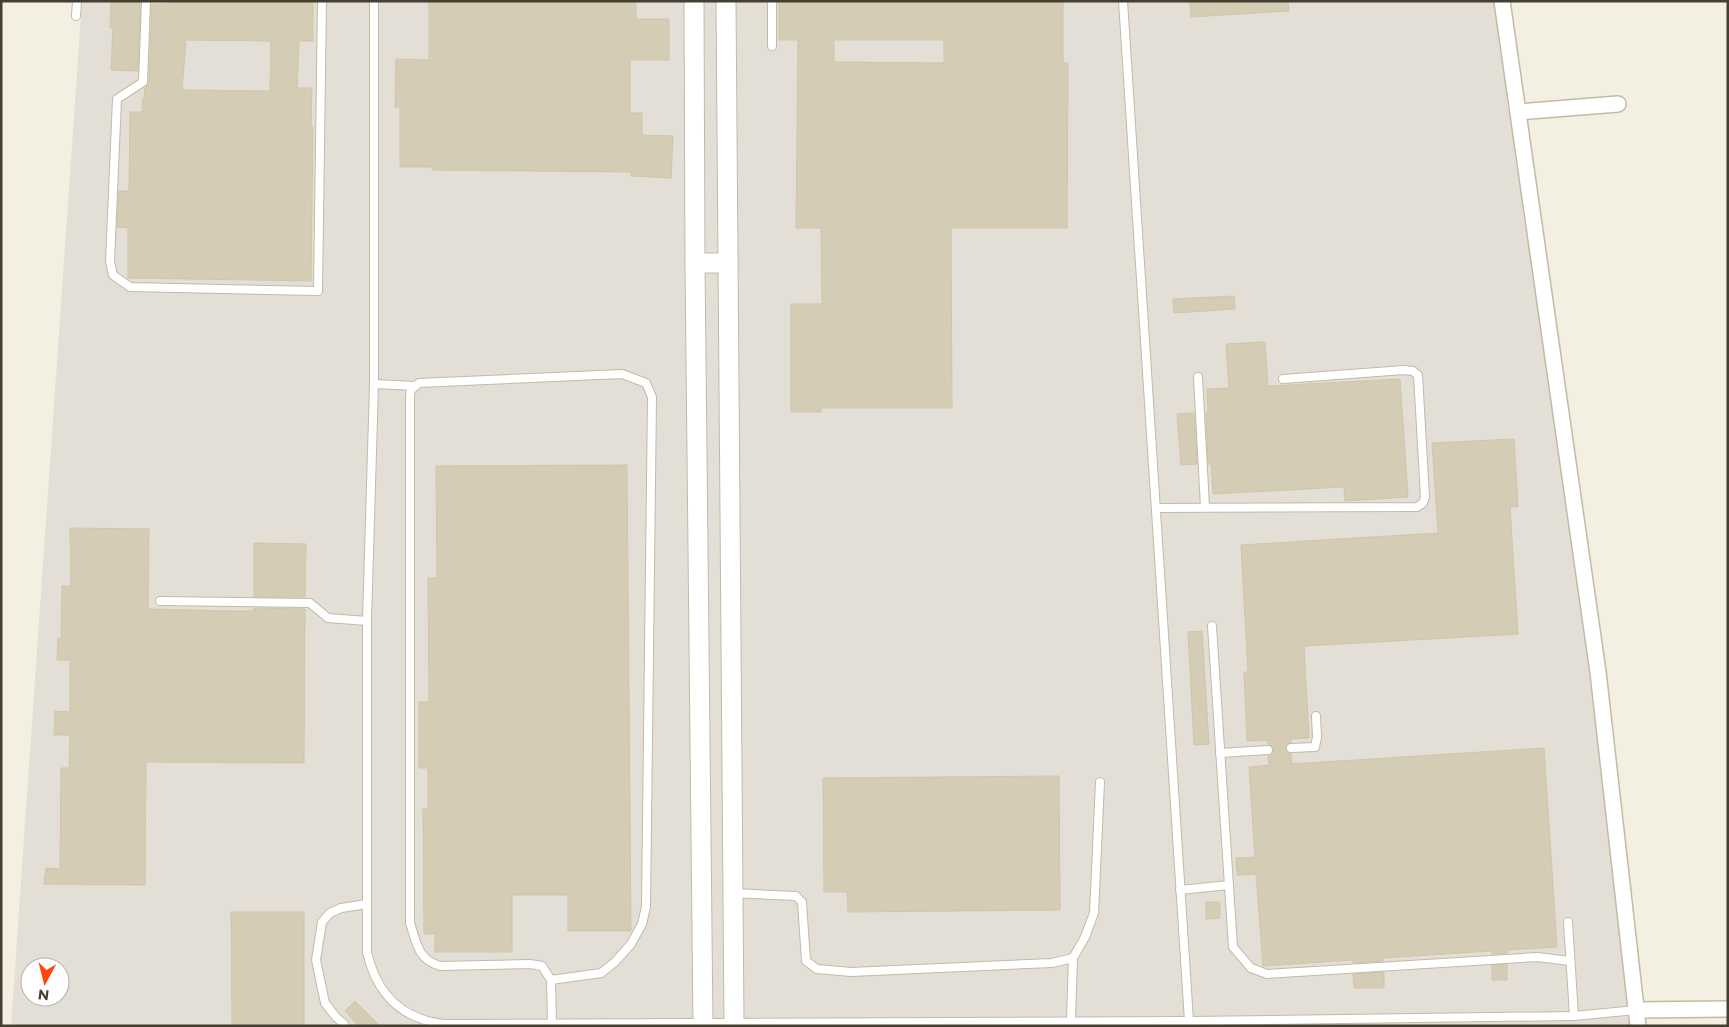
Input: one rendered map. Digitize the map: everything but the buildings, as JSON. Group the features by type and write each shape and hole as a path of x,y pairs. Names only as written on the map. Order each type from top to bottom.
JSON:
{"street":[{"path":"694,1 703,1024"},
{"path":"726,1 734,1024"},
{"path":"1502,1 1598,672 1638,1026"},
{"path":"1518,112 1618,104"},
{"path":"695,263 728,263"},
{"path":"1636,1010 1728,1009"}],"lane":[{"path":"76,16 77,1"},
{"path":"146,1 143,82 116,99 110,261 113,275 130,287 318,291 322,1"},
{"path":"374,1 374,384 367,621 367,952 370,965 385,995 404,1010 421,1019 445,1024 734,1024 1189,1020 1460,1022 1592,1015 1636,1010"},
{"path":"772,1 772,46"},
{"path":"1123,1 1189,1020"},
{"path":"1156,508 1417,507 1423,503 1425,497 1418,375 1413,371 1404,370 1283,379"},
{"path":"551,980 600,973 608,967 631,944 642,924 646,907 652,397 646,383 622,374 427,381 415,386 410,396 410,923 421,955 430,963 440,966 530,964 542,966 551,980 552,1023"},
{"path":"1198,377 1205,507"},
{"path":"374,384 415,386"},
{"path":"160,601 310,603 328,618 367,621"},
{"path":"1212,626 1233,947 1251,968 1266,974 1537,956 1570,961"},
{"path":"1291,748 1315,747 1317,738 1316,716"},
{"path":"1220,753 1268,750"},
{"path":"1071,1021 1073,958 1085,938 1094,913 1100,782"},
{"path":"1180,890 1229,884"},
{"path":"733,893 796,896 800,899 802,902 806,961 817,969 851,972 1052,963 1073,958"},
{"path":"344,1024 336,1018 325,1003 316,960 322,922 330,913 341,908 367,904"},
{"path":"1568,922 1574,1016"}],"shaded area":[{"path":"82,1 1503,1 1638,1026 11,1026"}]}
